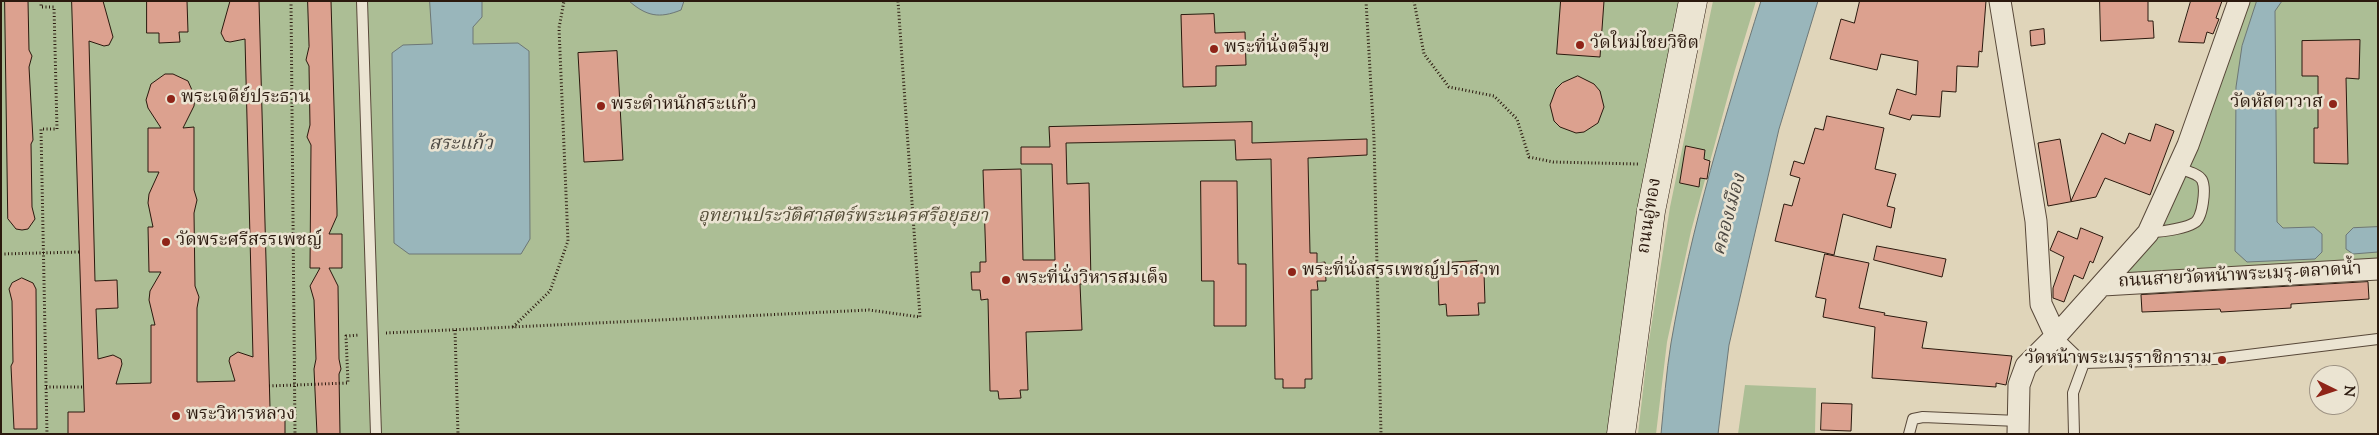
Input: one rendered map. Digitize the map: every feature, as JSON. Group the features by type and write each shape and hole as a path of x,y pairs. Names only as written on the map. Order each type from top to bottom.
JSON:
{"main road":[{"name":"ถนนอู่ทอง","path":"1621,434 1649,221 1693,1"}],"street":[{"path":"2000,1 2036,221 2041,304 2056,336"},
{"path":"2018,428 2019,385 2026,366 2056,336 2148,234 2188,145 2238,1"},
{"name":"ถนนสายวัดหน้าพระเมรุ-ตลาดน้ำ","path":"2103,285 2378,269"}],"lane":[{"path":"362,1 376,434"},
{"path":"2148,234 2195,223 2201,216 2203,186 2201,179 2197,175 2178,168"},
{"path":"2056,336 2084,363 2215,359 2378,338"},
{"path":"2074,434 2074,393 2084,363"},
{"path":"1909,434 1913,419 1923,417 2018,428"}],"path":[{"path":"41,1 41,7 54,7 56,129 41,129 47,434"},
{"path":"291,1 296,434"},
{"path":"512,327 550,290 568,241 559,28 564,1"},
{"path":"269,386 348,384 346,336 869,310 920,317 898,1"},
{"path":"1366,1 1374,138 1381,434"},
{"path":"1414,1 1424,54 1449,87 1494,96 1517,119 1529,157 1553,162 1659,165"},
{"path":"1,254 79,252"},
{"path":"455,330 458,434"},
{"path":"46,388 83,387"}],"green space":[{"name":"อุทยานประวัติศาสตร์พระนครศรีอยุธยา","path":"1,1 1684,1 1612,434 1,434"},
{"path":"1713,1 1756,1 1691,231 1667,342 1656,434 1638,434 1648,347 1670,207"},
{"path":"2250,1 2378,1 2378,261 2122,279 2152,243 2167,219 2208,118"},
{"path":"1745,385 1816,388 1815,434 1738,434"}],"water":[{"name":"สระแก้ว","path":"430,1 482,1 482,17 473,27 473,44 518,43 529,51 530,239 521,254 409,254 394,243 392,53 403,45 432,44"},
{"path":"629,1 684,1 681,10 659,15 647,13"},
{"name":"คลองเมือง","path":"1761,1 1818,1 1779,129 1729,345 1718,434 1661,434 1671,343 1689,256 1722,128"},
{"path":"2257,1 2282,1 2275,11 2277,222 2283,228 2314,227 2322,234 2322,252 2315,259 2247,262 2235,251 2236,87 2242,46"},
{"path":"2378,227 2378,252 2353,254 2346,249 2346,235 2353,228"}],"building":[{"path":"5,1 28,1 29,50 32,56 29,67 33,140 31,144 32,207 35,219 28,229 22,230 16,229 8,219"},
{"path":"72,1 103,1 113,37 109,45 104,46 89,41 95,281 117,280 118,308 96,309 98,359 113,355 121,359 122,364 116,384 151,383 151,325 155,325 149,300 150,291 161,272 149,272 148,227 153,227 148,203 149,194 159,172 148,172 148,128 161,128 148,108 146,100 151,84 165,74 173,74 188,81 195,97 194,106 183,128 194,127 194,190 197,200 194,213 195,286 199,297 197,308 197,382 235,381 229,361 230,357 238,352 253,357 245,39 225,41 221,33 230,1 259,1 270,408 285,408 285,434 68,434 68,412 84,412"},
{"path":"147,1 187,1 188,32 179,32 180,42 159,43 159,33 147,33"},
{"path":"308,1 331,1 337,216 329,234 342,234 342,268 329,268 338,286 339,359 341,369 339,374 340,434 317,434 314,369 316,359 314,300 310,286 320,268 310,268 311,145 307,137 310,125 309,66 306,60 309,47"},
{"path":"1561,1 1604,1 1600,57 1557,54"},
{"path":"1860,1 1986,1 1982,52 1979,51 1978,67 1957,66 1956,92 1942,91 1940,117 1912,115 1910,120 1889,114 1897,89 1916,95 1918,61 1881,54 1877,70 1830,59 1841,19 1854,23"},
{"path":"2100,1 2148,1 2148,21 2153,21 2154,38 2101,41"},
{"path":"2191,1 2222,1 2216,18 2219,19 2213,34 2207,32 2204,43 2179,42"},
{"name":"พระที่นั่งตรีมุข","path":"1214,14 1215,33 1245,32 1246,65 1216,66 1216,86 1183,87 1181,15"},
{"path":"2044,29 2045,44 2031,46 2030,31"},
{"path":"2360,40 2359,79 2346,78 2348,164 2314,163 2314,128 2318,128 2318,76 2302,76 2302,41"},
{"name":"พระตำหนักสระแก้ว","path":"617,51 623,160 584,162 578,53"},
{"path":"1578,76 1594,84 1600,91 1604,107 1598,123 1584,132 1576,133 1560,127 1554,121 1550,105 1556,89 1562,83"},
{"path":"1827,116 1884,128 1875,169 1896,174 1887,206 1895,208 1891,228 1843,214 1834,255 1775,241 1784,204 1792,206 1800,178 1790,175 1794,161 1804,164 1815,128 1823,130"},
{"path":"1252,122 1252,143 1367,139 1367,155 1308,158 1310,253 1317,253 1317,263 1325,262 1326,281 1317,281 1318,290 1311,290 1312,379 1305,379 1305,388 1283,388 1283,379 1275,379 1271,159 1236,160 1235,140 1066,143 1067,184 1089,183 1091,283 1080,284 1082,330 1026,332 1028,390 1020,390 1021,398 999,399 998,391 990,391 988,299 981,300 980,290 972,290 971,272 980,272 980,262 986,262 983,170 1021,169 1023,260 1055,260 1052,164 1021,164 1021,147 1050,147 1049,127"},
{"path":"2156,124 2174,131 2150,195 2105,178 2096,197 2048,206 2038,143 2060,139 2071,201 2102,133 2125,144 2129,133 2150,141"},
{"path":"1686,146 1705,150 1704,159 1710,161 1707,179 1700,178 1699,187 1680,183"},
{"path":"1201,181 1237,181 1238,264 1246,264 1246,326 1214,326 1214,281 1202,281"},
{"path":"2081,228 2103,237 2093,263 2090,261 2083,279 2074,275 2064,302 2053,298 2053,288 2064,257 2050,250 2058,231 2077,239"},
{"path":"1877,246 1946,259 1942,277 1874,260"},
{"path":"1825,254 1869,263 1859,308 1885,313 1884,315 1927,322 1922,348 2012,356 2006,385 1996,383 1996,387 1872,378 1875,327 1823,317 1826,299 1816,297"},
{"path":"1477,261 1477,273 1484,273 1485,303 1478,303 1479,315 1447,316 1446,304 1439,305 1438,275 1445,274 1445,263"},
{"path":"22,278 33,283 36,289 37,429 14,429 11,366 13,362 12,301 9,289 12,283"},
{"path":"2368,282 2369,299 2291,304 2291,308 2221,312 2220,309 2142,312 2141,295"},
{"path":"1822,403 1852,404 1851,431 1821,430"}],"place":[{"name":"วัดใหม่ไชยวิชิต","path":"1580,45"},
{"name":"พระที่นั่งตรีมุข","path":"1214,49"},
{"name":"พระเจดีย์ประธาน","path":"171,99"},
{"name":"วัดหัสดาวาส","path":"2333,104"},
{"name":"พระตำหนักสระแก้ว","path":"601,106"},
{"name":"วัดพระศรีสรรเพชญ์","path":"166,242"},
{"name":"พระที่นั่งสรรเพชญ์ปราสาท","path":"1292,272"},
{"name":"พระที่นั่งวิหารสมเด็จ","path":"1006,280"},
{"name":"วัดหน้าพระเมรุราชิการาม","path":"2222,360"},
{"name":"พระวิหารหลวง","path":"176,416"}]}
